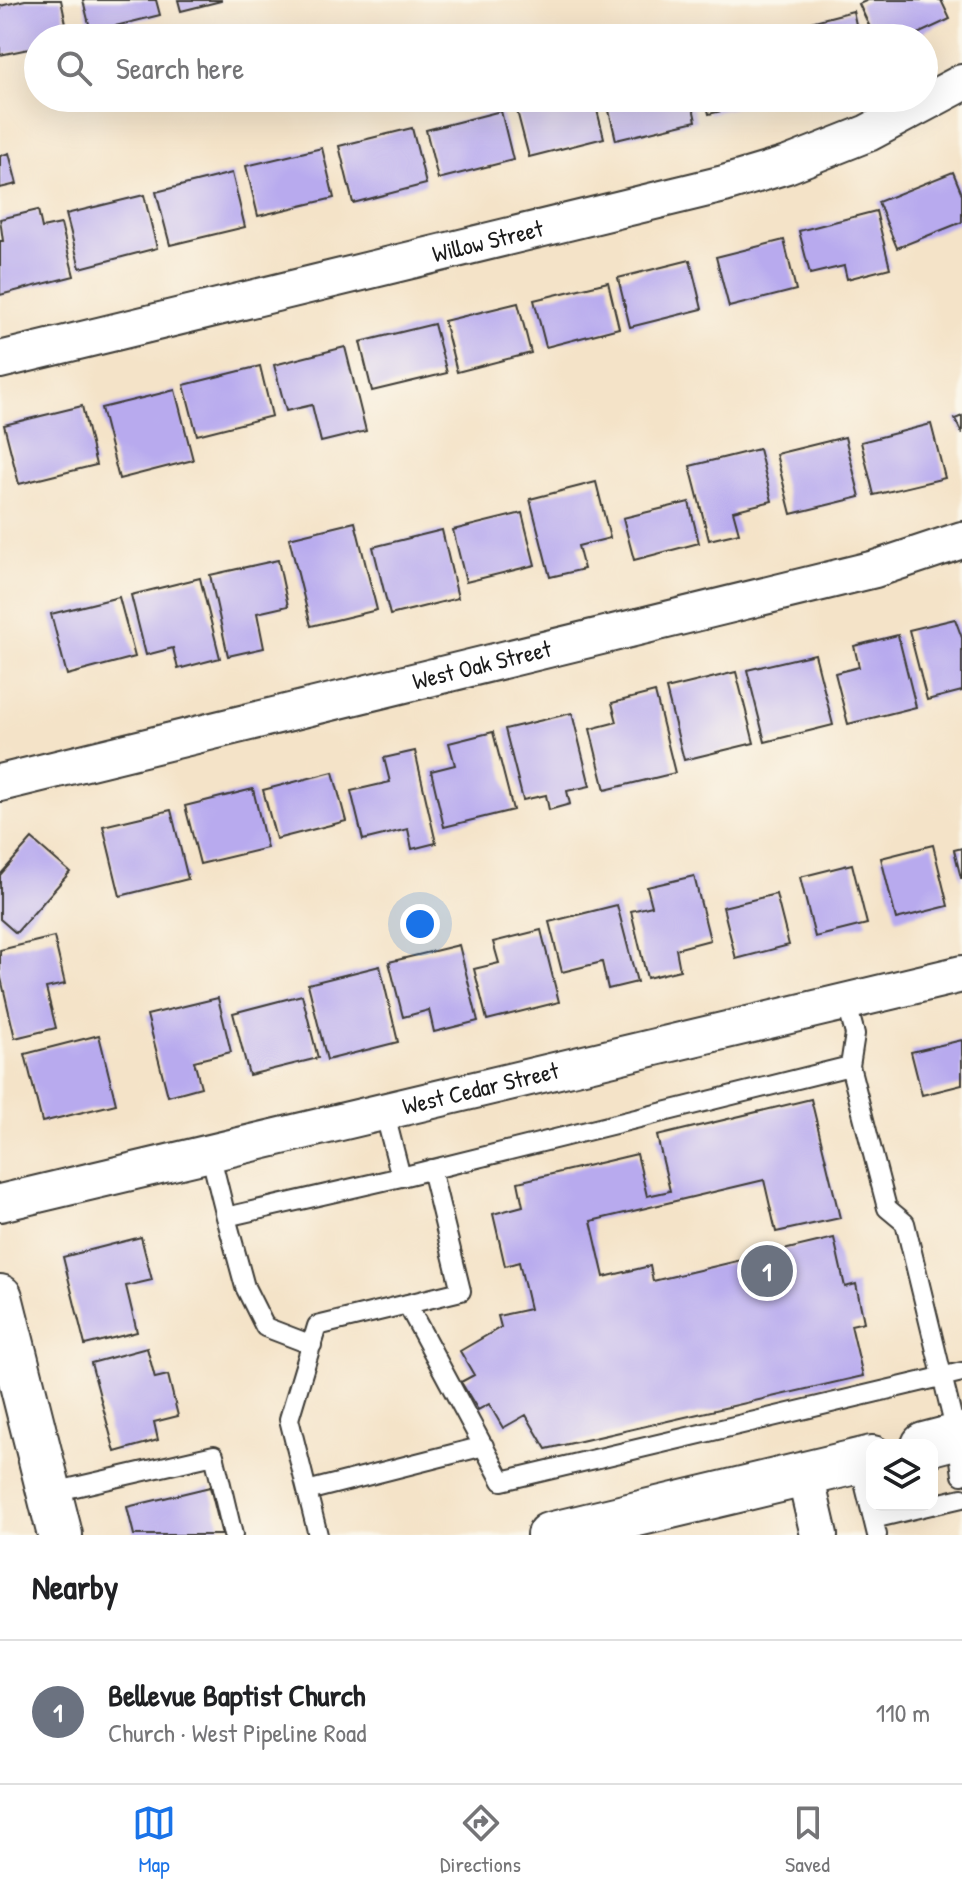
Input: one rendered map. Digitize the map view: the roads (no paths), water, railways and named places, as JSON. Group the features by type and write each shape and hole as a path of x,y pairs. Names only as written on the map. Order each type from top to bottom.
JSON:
{"main road":[{"path":"0,1297 60,1535"},
{"path":"549,1535 865,1460"}],"street":[{"name":"Willow Street","path":"938,96 962,83"},
{"name":"Willow Street","path":"0,360 724,184 787,165 868,133 907,112"},
{"name":"West Oak Street","path":"0,783 875,569 962,540"},
{"name":"West Cedar Street","path":"0,1203 962,974"},
{"path":"805,1475 819,1535"}],"lane":[{"path":"846,1001 855,1034 850,1066 887,1208 905,1223 942,1377 951,1448"},
{"path":"226,1217 850,1066"},
{"path":"384,1111 401,1177"},
{"path":"210,1153 245,1287 265,1327 312,1345"},
{"path":"318,1535 289,1419 317,1326 461,1291 431,1169"},
{"path":"407,1304 502,1481 962,1372"},
{"path":"307,1491 484,1446"},
{"path":"49,1493 214,1455 233,1535"},
{"path":"865,1460 875,1527 916,1511"},
{"path":"938,1504 962,1498"}],"place":[{"name":"Bellevue Baptist Church","path":"767,1271"}]}
